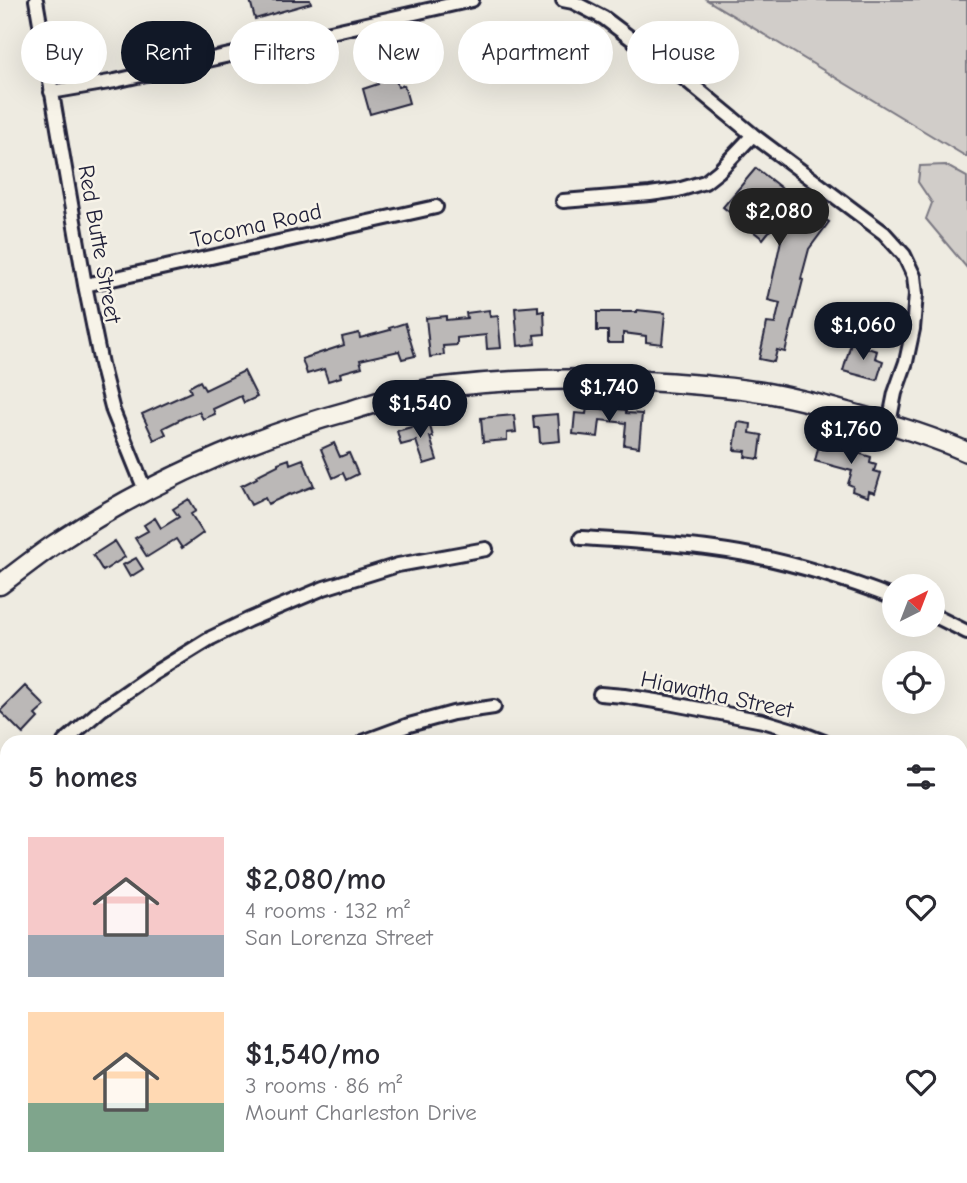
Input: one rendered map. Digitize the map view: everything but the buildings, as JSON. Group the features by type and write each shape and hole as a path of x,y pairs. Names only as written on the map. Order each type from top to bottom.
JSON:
{"street":[{"name":"Red Butte Street","path":"36,0 85,285 113,411 145,490"},
{"path":"51,92 115,81 472,0"},
{"path":"563,0 573,2 604,18 884,233 904,255 914,275 916,294 913,329 889,423"},
{"path":"563,201 650,194 705,182 753,135"},
{"name":"Tocoma Road","path":"85,285 436,206"},
{"path":"0,585 53,545 145,490 190,468 265,437 328,416 442,387 592,378 649,380 756,391 889,423 967,452"},
{"path":"581,538 714,549 824,574 882,594"},
{"path":"72,735 102,709 151,675 211,638 248,620 324,588 398,565 486,549"},
{"path":"945,621 967,632"},
{"name":"Hiawatha Street","path":"600,694 657,701 763,721 806,735"},
{"path":"382,735 453,713 494,707"}],"shaded area":[{"path":"707,0 967,0 967,157"},
{"path":"945,165 967,177 967,268 926,219 932,203 918,182 920,166"}]}
